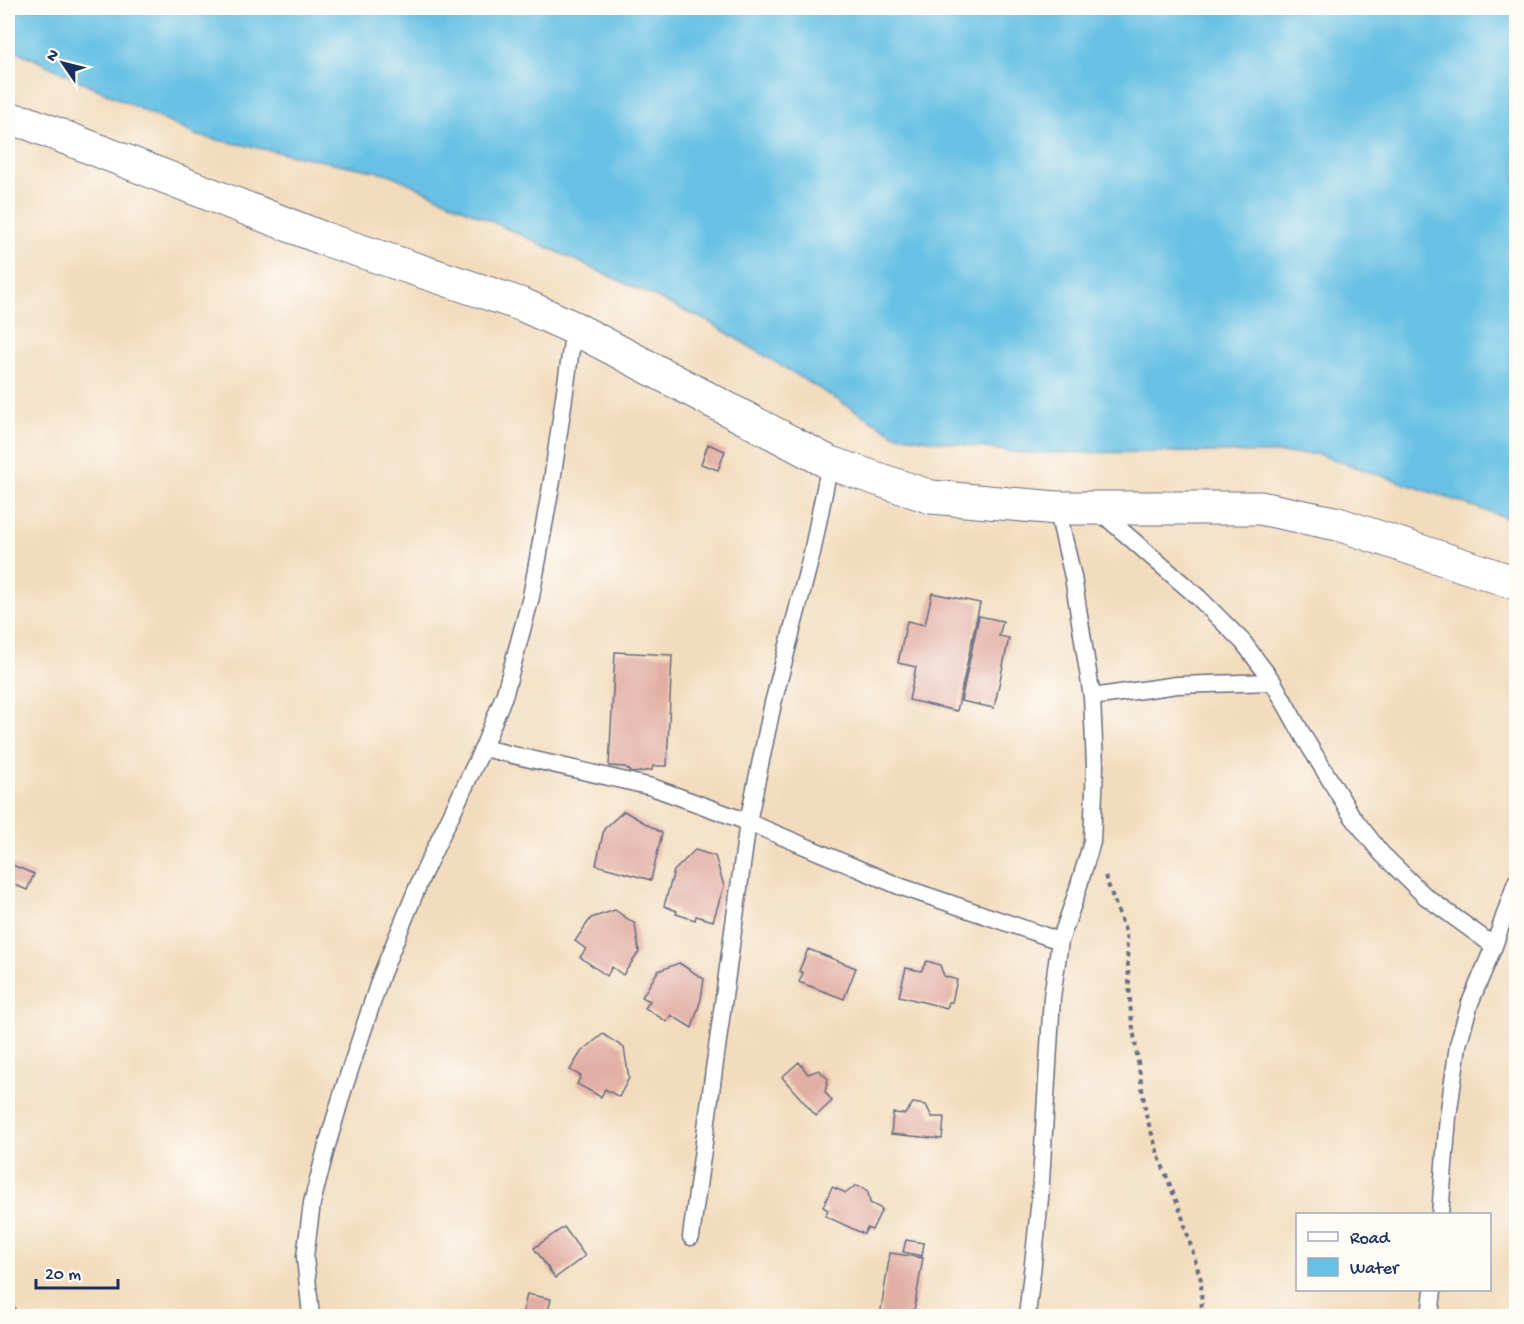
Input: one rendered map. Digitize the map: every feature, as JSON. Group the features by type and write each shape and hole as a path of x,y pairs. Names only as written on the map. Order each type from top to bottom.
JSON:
{"street":[{"path":"8,119 28,123 322,238 523,305 574,328 830,463 932,496 1057,508 1260,508 1338,524 1516,583"}],"lane":[{"path":"311,1317 305,1257 312,1203 343,1090 385,966 422,876 483,748 505,693 531,597 552,481 574,328"},
{"path":"691,1237 748,822 773,703 812,553 830,463"},
{"path":"1095,507 1206,605 1243,642 1273,682 1352,816 1381,853 1425,896 1494,946"},
{"path":"1027,1317 1040,1198 1052,997 1060,941 1092,842 1095,766 1092,697 1073,576 1057,508"},
{"path":"1092,697 1177,686 1273,682"},
{"path":"483,748 652,787 748,822 899,886 1060,941"},
{"path":"1440,1213 1448,1117 1458,1045 1470,1004 1494,946 1516,882"},
{"path":"1430,1317 1433,1291"}],"path":[{"path":"1092,842 1126,933 1131,1015 1146,1115 1159,1157 1181,1213 1201,1280 1202,1317"},
{"path":"8,1280 15,1317"}],"water":[{"path":"8,8 1516,8 1516,521 1317,454 1021,453 896,435 709,322 389,174 198,136 8,47"}],"building":[{"path":"708,444 725,451 718,470 701,464"},
{"path":"932,593 980,603 957,711 909,700 916,667 898,663 907,621 925,625"},
{"path":"979,616 1003,621 999,636 1009,638 994,708 961,701"},
{"path":"615,652 672,655 667,766 653,766 652,770 633,773 625,767 609,766"},
{"path":"624,811 662,833 651,880 596,865 604,829"},
{"path":"695,850 715,856 724,886 713,921 696,916 695,920 676,914 677,911 664,906 674,871"},
{"path":"10,864 34,874 27,890 8,882"},
{"path":"615,910 635,924 639,952 623,975 612,967 607,976 580,957 586,949 575,941 591,918"},
{"path":"808,949 856,968 844,999 799,982 803,973 799,971"},
{"path":"927,961 940,965 944,976 957,980 952,1002 949,1002 947,1008 899,996 906,968 921,971"},
{"path":"679,963 704,979 701,999 692,1028 671,1015 667,1022 645,1008 650,1001 642,997 658,971"},
{"path":"603,1034 624,1048 629,1078 619,1097 605,1089 601,1097 577,1084 581,1076 570,1070 581,1052"},
{"path":"799,1062 808,1074 819,1070 828,1079 825,1092 832,1101 816,1116 782,1077"},
{"path":"913,1103 926,1105 932,1117 944,1117 942,1139 891,1134 893,1113 905,1114"},
{"path":"855,1186 864,1188 868,1192 870,1203 882,1209 872,1230 867,1228 864,1234 825,1216 828,1210 823,1207 832,1187 846,1193"},
{"path":"564,1227 585,1256 555,1278 534,1248"},
{"path":"906,1240 924,1243 922,1256 903,1252"},
{"path":"890,1253 923,1258 913,1316 880,1316"},
{"path":"527,1294 551,1299 547,1316 522,1316"}]}
